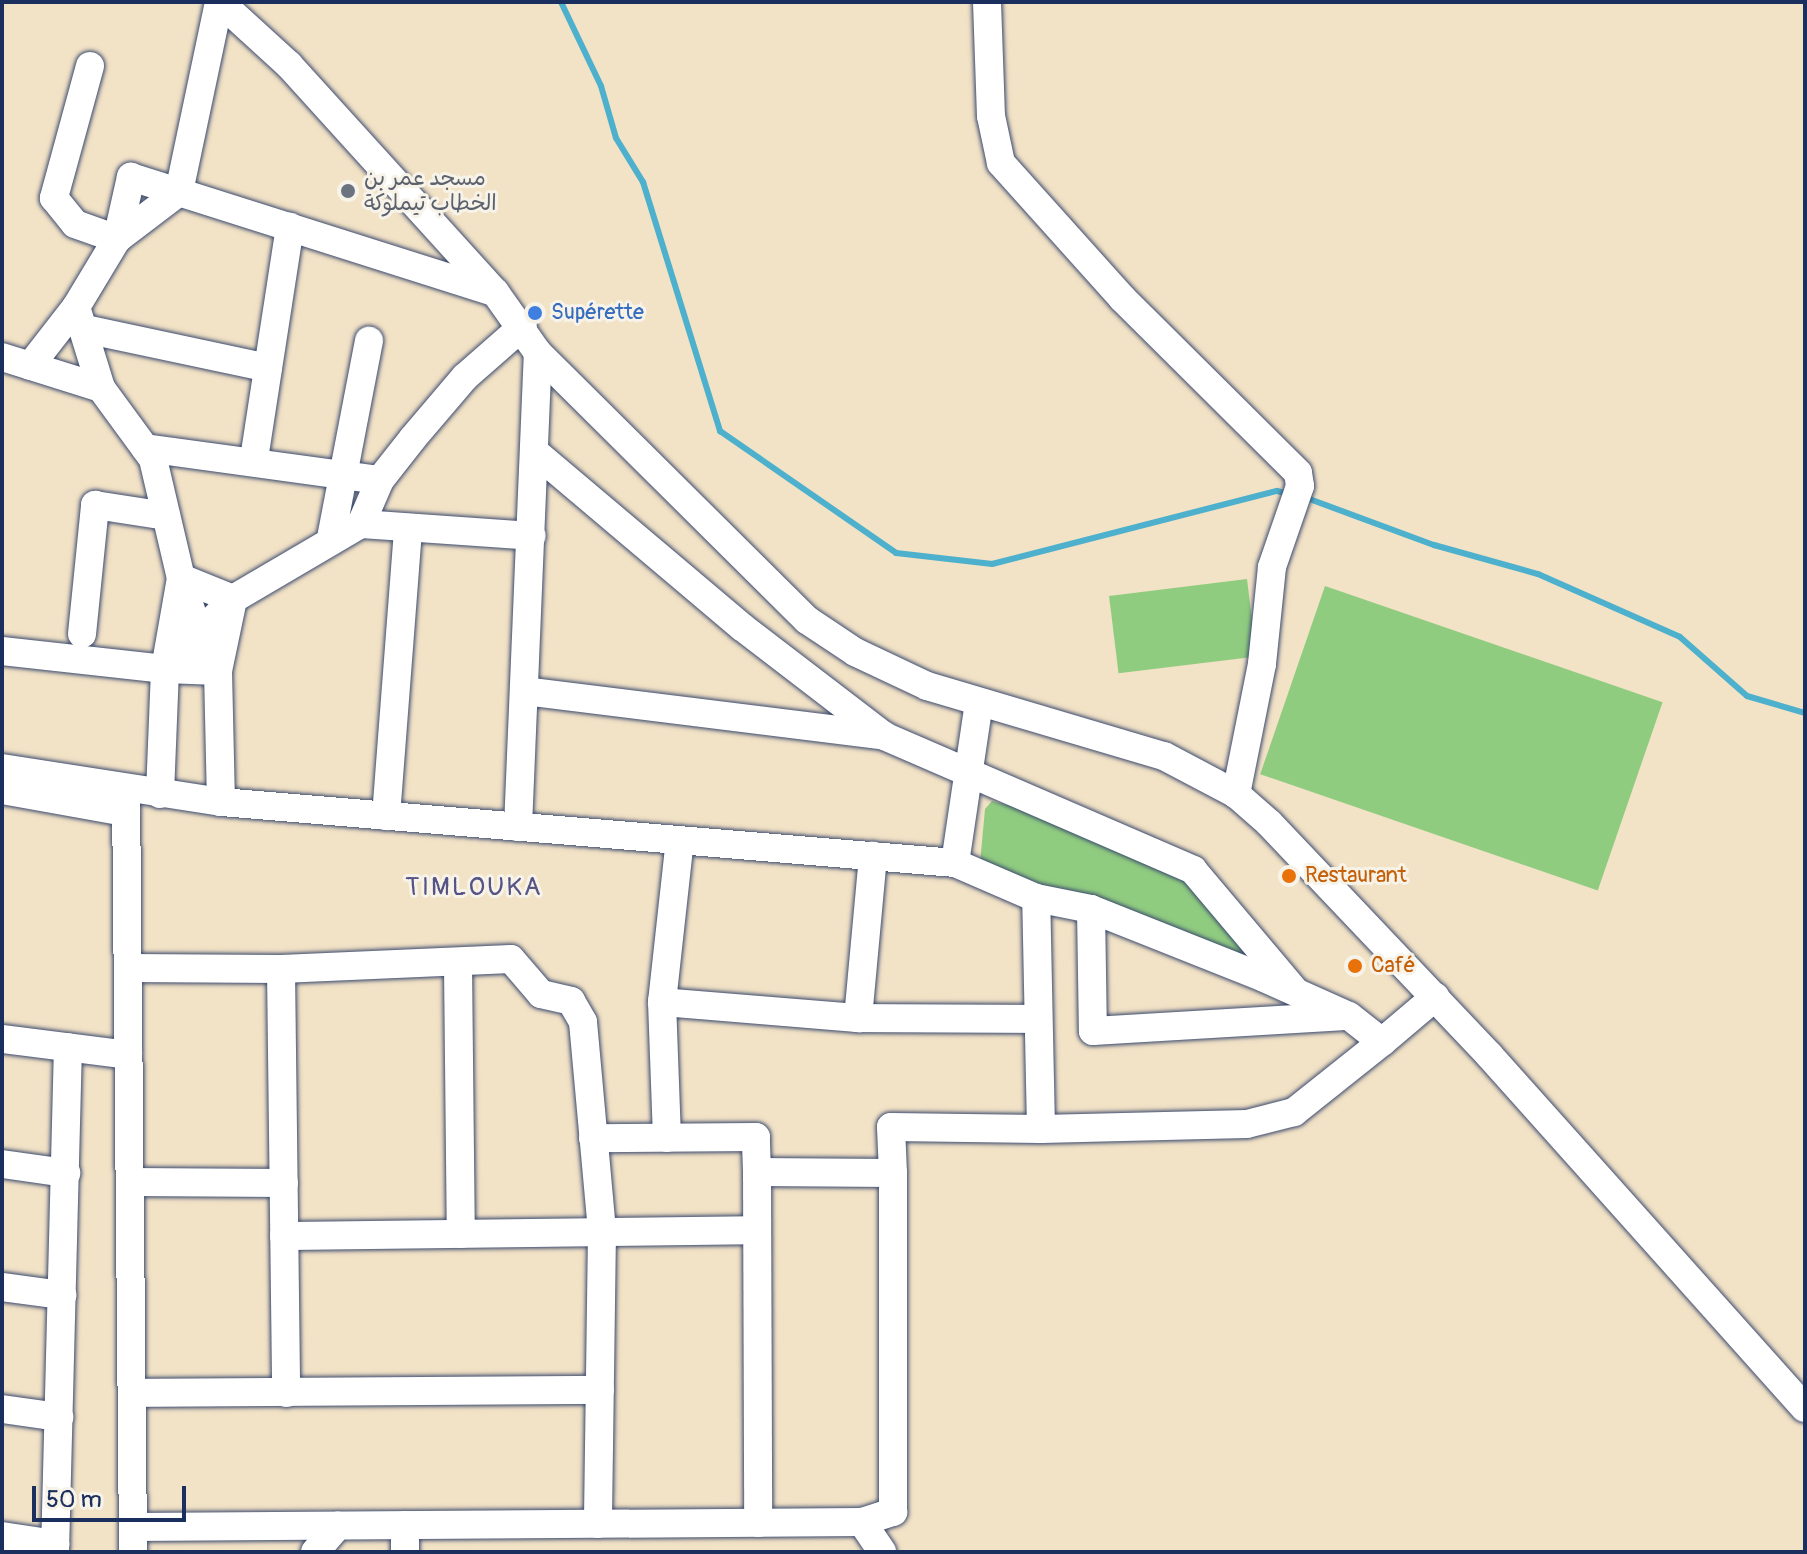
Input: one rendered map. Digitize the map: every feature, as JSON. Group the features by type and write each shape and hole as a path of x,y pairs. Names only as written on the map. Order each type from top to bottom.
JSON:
{"street":[{"path":"117,239 179,192 220,2"},
{"path":"220,2 289,65 495,292 523,326 538,353 807,620 890,670 979,703 1164,756 1236,794 1435,997 1805,1408"},
{"path":"987,2 991,116 1001,163 1122,298 1298,473 1300,486 1272,567 1262,664 1236,794"},
{"path":"90,66 54,198 75,224 117,239"},
{"path":"30,366 80,318 117,239 131,177 495,292"},
{"path":"254,459 290,227"},
{"path":"80,318 268,368"},
{"path":"80,318 101,388 145,448 199,635 218,671"},
{"path":"361,524 380,480 465,377 523,326"},
{"path":"331,538 369,341"},
{"path":"518,827 538,353"},
{"path":"2,357 101,388"},
{"path":"145,448 254,459 380,480"},
{"path":"536,453 742,627 884,736 967,775 1107,829 1193,870 1296,993"},
{"path":"82,634 95,505 166,516"},
{"path":"165,669 233,599 331,538 361,524 532,536"},
{"path":"386,816 408,528"},
{"path":"181,578 233,599"},
{"path":"160,794 165,669 181,578"},
{"path":"221,802 218,671 233,599"},
{"path":"2,651 165,669 218,671"},
{"path":"525,691 884,736"},
{"path":"955,863 979,703"},
{"path":"2,768 126,801"},
{"path":"2,790 126,801 160,794 221,802 955,863 1036,898 1091,909 1296,993 1349,1016 1382,1042"},
{"path":"126,801 133,1540 338,1526 405,1539 598,1524 862,1522 893,1512 891,1127 1041,1129 1247,1124 1294,1112 1435,997"},
{"path":"667,1138 662,1002 680,840"},
{"path":"858,1018 873,856"},
{"path":"1036,898 1041,1129"},
{"path":"1091,909 1093,1031 1349,1016"},
{"path":"128,968 458,965 511,959 541,994 571,1001 583,1022 602,1232 598,1524"},
{"path":"458,965 461,1234"},
{"path":"281,969 286,1393"},
{"path":"662,1002 858,1018 1037,1019"},
{"path":"2,1039 128,1055"},
{"path":"2,1536 55,1548 68,1047"},
{"path":"593,1138 756,1137 758,1523"},
{"path":"2,1164 66,1173"},
{"path":"757,1172 893,1173"},
{"path":"130,1182 284,1183"},
{"path":"284,1236 757,1230"},
{"path":"2,1287 62,1295"},
{"path":"132,1393 600,1390"},
{"path":"2,1409 59,1417"},
{"path":"862,1522 882,1552"},
{"path":"315,1552 338,1526"}],"green space":[{"path":"1247,579 1257,656 1119,673 1109,596"},
{"path":"1325,586 1663,702 1598,890 1260,774"},
{"path":"992,801 1060,819 1186,871 1262,961 988,870 980,863 985,809"}],"waterway":[{"path":"561,2 601,86 616,138 643,182 720,431 896,553 992,564 1277,491 1289,494"},
{"path":"1304,497 1434,545 1538,574 1680,637 1747,696 1805,713"}],"place":[{"name":"مسجد عمر بن الخطاب تيملوكة","path":"348,191"},
{"name":"Supérette","path":"535,313"},
{"name":"Restaurant","path":"1289,876"},
{"name":"Café","path":"1355,966"}],"district":[{"name":"TIMLOUKA","path":"474,888"}]}
